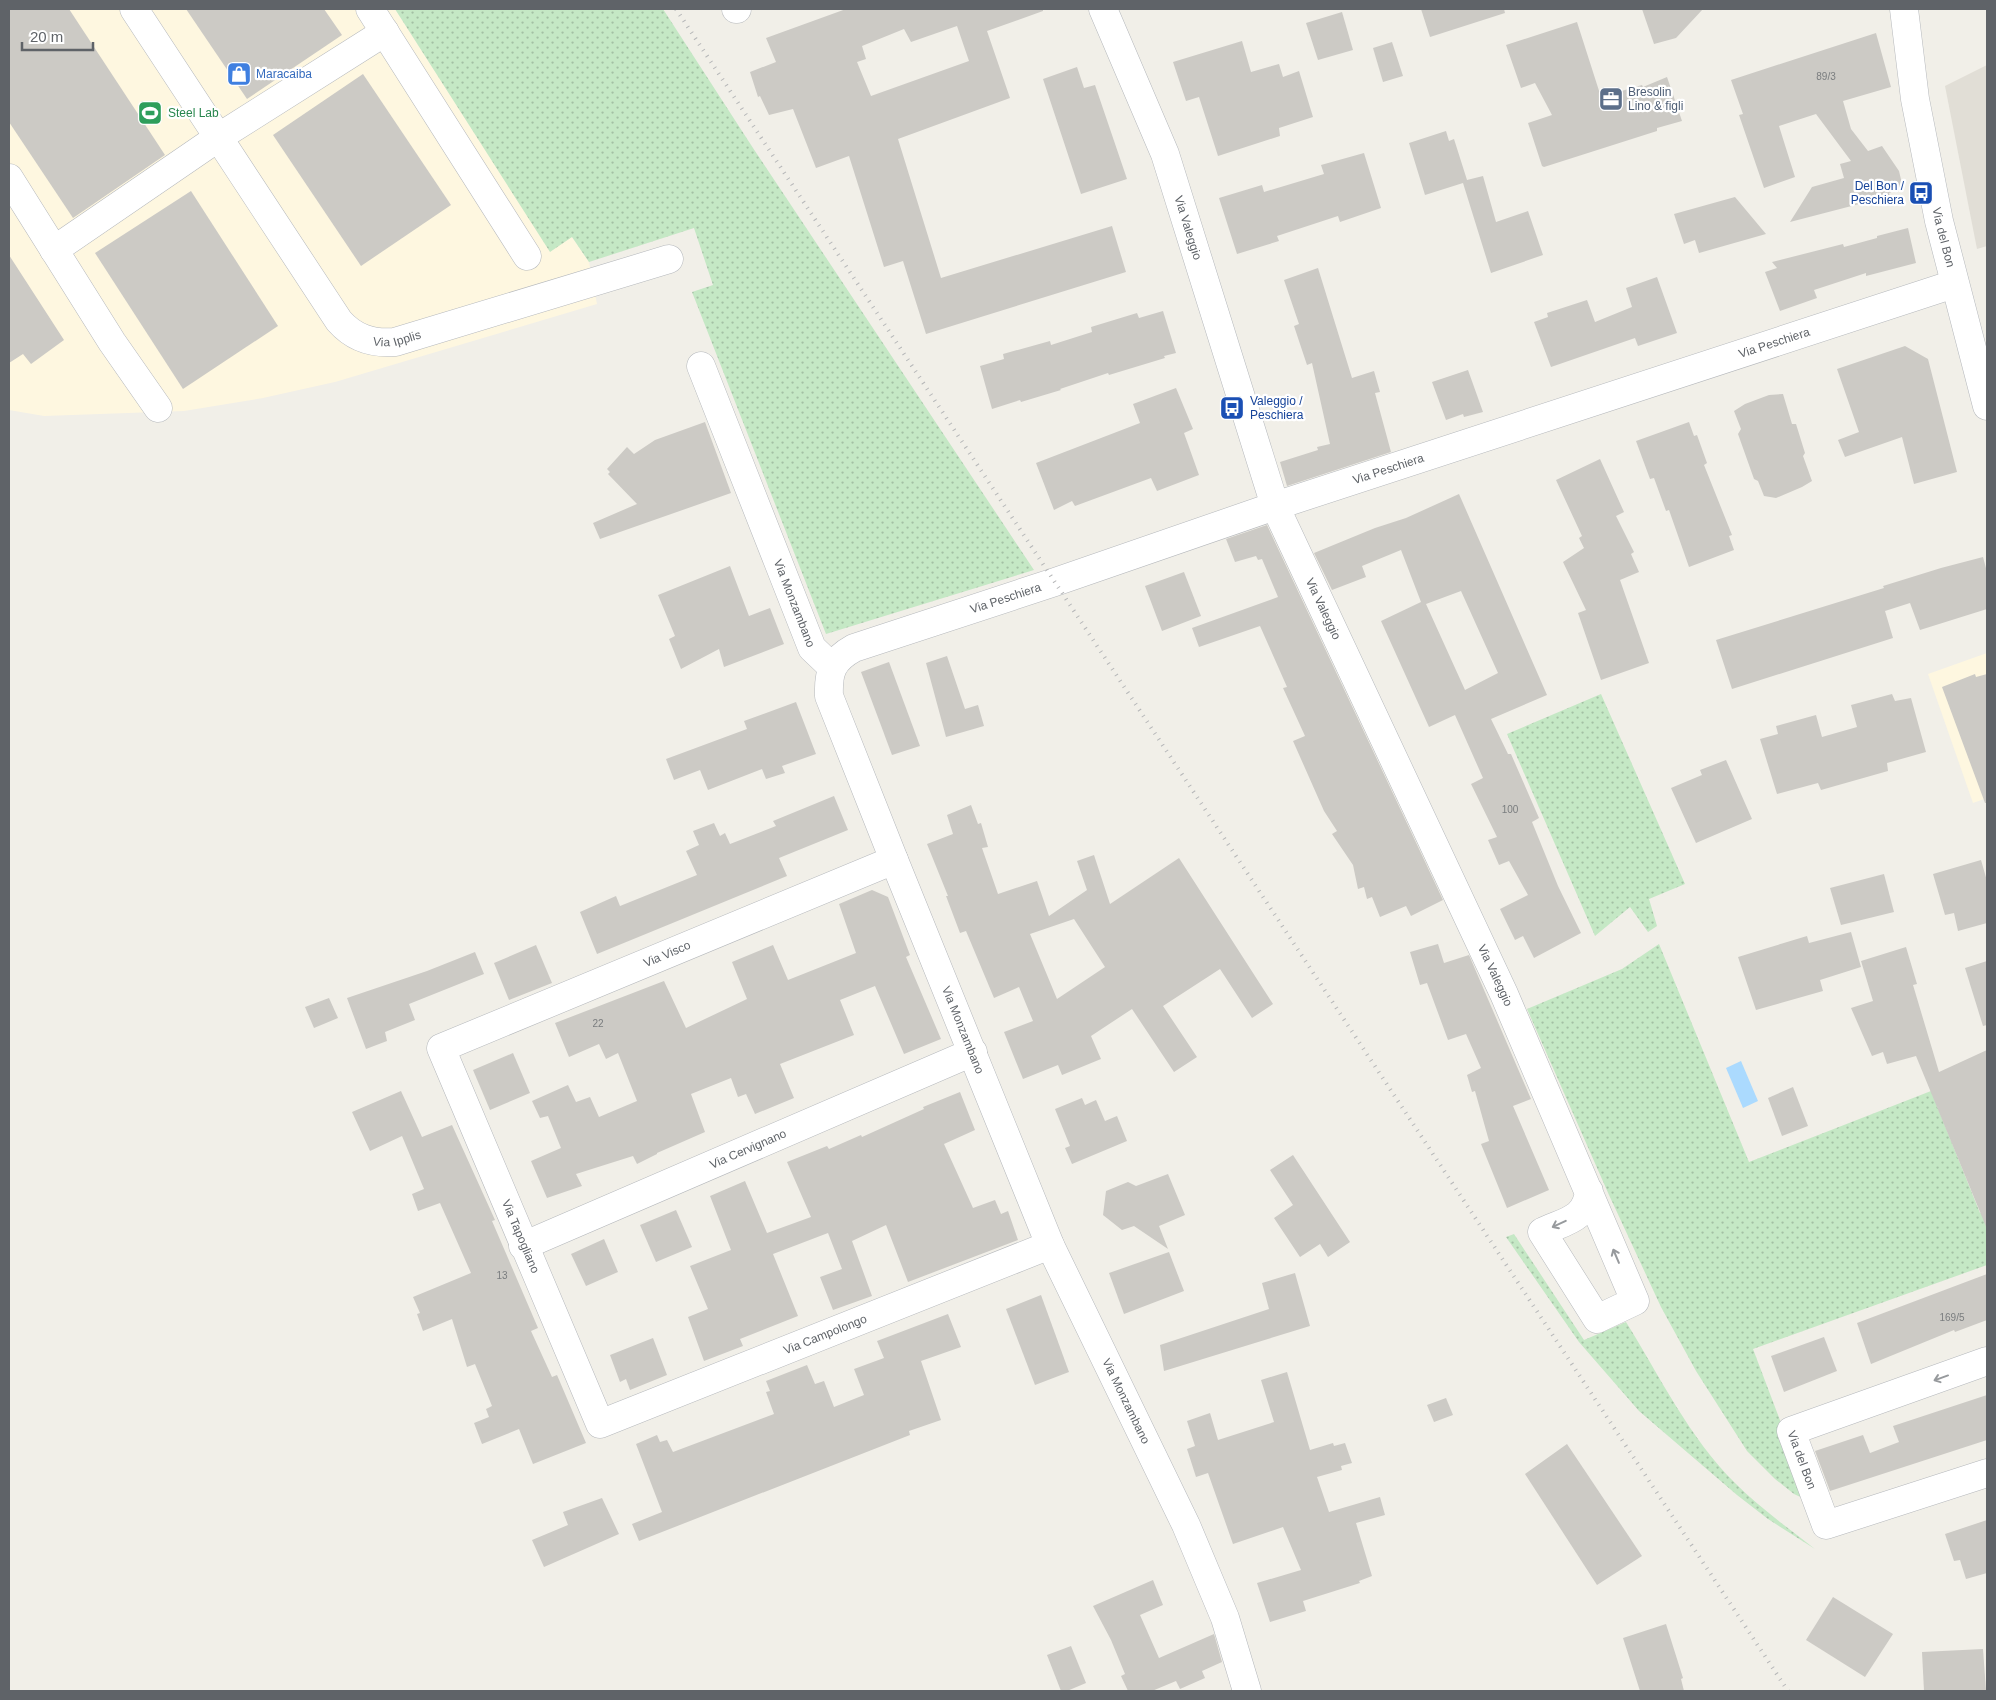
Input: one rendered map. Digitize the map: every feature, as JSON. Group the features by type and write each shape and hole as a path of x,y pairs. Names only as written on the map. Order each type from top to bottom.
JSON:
{"street":[{"name":"Via Ipplis","path":"134,9 339,321 348,331 372,342 385,343 405,339 669,259"},
{"path":"370,9 527,256"},
{"name":"Via Valeggio","path":"1103,9 1165,154 1275,506 1504,994 1589,1191"},
{"name":"Via del Bon","path":"1904,9 1915,99 1924,148 1954,284 1987,406"},
{"path":"54,250 219,137 385,32"},
{"path":"9,178 112,342 158,408"},
{"name":"Via Peschiera","path":"832,667 841,655 854,648 1055,582 1275,506 1954,284"},
{"name":"Via Monzambano","path":"701,366 812,648 832,667 828,682 829,696 1050,1245 1186,1525 1225,1618 1247,1691"},
{"name":"Via Visco","path":"441,1048 894,860"},
{"name":"Via Tapogliano","path":"441,1048 523,1246 600,1424"},
{"name":"Via Cervignano","path":"523,1246 973,1052"},
{"name":"Via Campolongo","path":"600,1424 1050,1245"},
{"name":"Via del Bon","path":"1987,1361 1791,1431 1826,1525 1987,1473"}],"shaded area":[{"path":"9,9 395,9 550,251 572,237 589,262 597,304 335,382 263,398 184,411 44,416 9,410"},
{"path":"1987,65 1987,246 1977,249 1945,86"},
{"path":"1987,653 1987,798 1973,803 1928,674"}],"green space":[{"path":"395,9 663,9 753,148 1034,570 826,634 692,292 713,285 694,228 589,262 572,237 550,252"},
{"path":"1601,694 1685,884 1649,899 1657,926 1648,932 1630,907 1595,936 1507,734"},
{"path":"1659,944 1749,1162 1931,1091 1980,1213 1987,1212 1987,1265 1753,1349 1811,1502 1794,1494 1775,1479 1747,1451 1696,1371 1661,1307 1527,1009 1622,969"},
{"path":"1514,1234 1584,1340 1626,1322 1689,1427 1719,1466 1754,1500 1815,1549 1768,1519 1737,1495 1639,1411 1579,1342 1506,1237"}],"water":[{"path":"1741,1061 1758,1101 1743,1108 1726,1068"}],"building":[{"path":"9,9 69,9 165,155 73,218 9,122"},
{"path":"186,9 324,9 342,35 247,99"},
{"path":"846,9 1043,9 1043,11 987,31 1010,98 898,139 941,278 1112,226 1126,272 926,334 903,261 884,267 849,156 816,168 793,109 769,115 760,96 758,97 750,72 776,62 766,38","holes":["957,26 969,61 871,96 857,62 866,59 862,46 904,29 911,42"]},
{"path":"1421,9 1504,9 1505,13 1430,37"},
{"path":"1642,9 1703,9 1676,38 1654,44"},
{"path":"1342,12 1353,50 1318,60 1306,23"},
{"path":"1577,22 1601,97 1642,85 1643,87 1667,77 1682,121 1657,128 1657,131 1544,167 1542,166 1528,123 1552,115 1535,83 1521,88 1506,45"},
{"path":"1876,33 1891,87 1843,101 1851,129 1868,151 1882,146 1899,171 1903,188 1889,193 1890,196 1790,222 1812,187 1844,178 1840,164 1851,161 1816,114 1779,126 1795,177 1764,188 1739,115 1743,114 1731,80"},
{"path":"1242,41 1251,72 1279,64 1283,77 1299,71 1313,117 1279,128 1280,136 1218,156 1199,97 1186,101 1173,62"},
{"path":"1392,42 1403,76 1383,82 1373,48"},
{"path":"1077,67 1084,88 1095,85 1127,179 1081,194 1043,79"},
{"path":"363,74 451,205 361,266 273,135"},
{"path":"1446,131 1449,141 1454,139 1467,180 1483,176 1496,222 1528,211 1543,255 1491,273 1463,183 1425,195 1409,143"},
{"path":"1364,153 1381,208 1340,222 1338,216 1277,236 1279,241 1237,254 1219,198 1262,185 1264,192 1324,174 1321,165"},
{"path":"191,191 278,326 183,389 95,253"},
{"path":"1735,197 1766,234 1699,253 1695,240 1684,244 1674,214"},
{"path":"1908,228 1916,263 1866,276 1866,273 1814,290 1817,298 1780,311 1765,272 1777,268 1772,262 1843,244 1844,247"},
{"path":"9,255 64,340 31,364 23,354 9,363"},
{"path":"1318,268 1352,378 1374,371 1380,392 1375,393 1391,452 1287,486 1280,462 1318,450 1317,447 1330,444 1312,363 1307,365 1294,326 1299,324 1284,280"},
{"path":"1657,277 1677,333 1638,346 1635,338 1551,367 1534,322 1548,317 1547,313 1587,300 1595,322 1632,307 1626,288"},
{"path":"1163,311 1176,353 1109,375 1108,373 1061,390 992,409 980,366 1004,359 1003,354 1050,341 1051,345 1092,332 1091,327 1137,313 1139,318"},
{"path":"1905,346 1928,359 1957,472 1914,484 1902,437 1845,457 1838,440 1859,432 1837,369"},
{"path":"1468,370 1483,412 1464,417 1463,414 1446,420 1432,382"},
{"path":"1176,388 1193,429 1184,433 1199,475 1157,491 1151,478 1075,506 1072,501 1054,510 1036,463 1140,423 1133,404"},
{"path":"1783,394 1792,424 1796,424 1805,453 1803,456 1812,481 1776,498 1764,496 1758,481 1754,479 1738,434 1741,429 1734,411 1745,404 1769,395"},
{"path":"705,422 731,493 600,539 593,523 637,504 608,474 610,472 607,469 627,447 634,454 655,440"},
{"path":"1689,422 1694,436 1697,435 1707,463 1704,465 1732,535 1729,536 1734,550 1689,567 1669,510 1666,511 1654,478 1650,479 1636,441"},
{"path":"1600,459 1624,512 1616,516 1634,552 1631,554 1639,572 1620,580 1649,663 1601,680 1578,613 1586,610 1563,562 1584,548 1579,538 1582,536 1556,480"},
{"path":"1459,494 1547,695 1491,719 1508,754 1511,754 1539,818 1532,822 1558,886 1581,933 1534,958 1523,936 1515,940 1500,909 1528,895 1509,861 1499,865 1488,840 1497,837 1471,784 1483,778 1455,715 1429,727 1381,621 1421,602 1401,550 1362,566 1366,577 1332,590 1314,553 1375,528 1406,518","holes":["1461,591 1498,673 1465,690 1426,604"]},
{"path":"1267,525 1443,900 1411,916 1406,906 1380,917 1372,897 1367,899 1364,887 1358,889 1353,865 1332,834 1337,831 1324,811 1293,741 1305,736 1283,688 1287,687 1260,626 1199,647 1192,628 1278,597 1262,559 1258,560 1256,556 1235,562 1226,539"},
{"path":"1983,557 1987,572 1987,609 1920,630 1910,603 1885,611 1893,638 1732,689 1716,640 1884,588 1883,586"},
{"path":"730,566 749,616 770,608 784,644 724,667 719,649 681,669 669,639 675,636 658,595"},
{"path":"1184,572 1201,616 1162,631 1145,586"},
{"path":"947,656 965,709 978,705 984,726 946,737 926,663"},
{"path":"889,662 920,746 892,755 861,672"},
{"path":"1975,674 1976,677 1987,674 1987,803 1985,803 1942,687"},
{"path":"1892,694 1895,701 1911,698 1926,752 1887,763 1888,771 1821,790 1818,783 1777,794 1760,739 1778,734 1776,726 1816,715 1822,737 1857,727 1851,705"},
{"path":"796,702 816,754 782,766 785,773 766,779 762,769 708,790 700,770 674,780 666,759 747,729 744,721"},
{"path":"1726,760 1752,819 1696,843 1671,788 1702,775 1700,770"},
{"path":"834,796 848,830 779,858 787,876 597,954 580,912 616,896 620,906 697,875 686,851 699,845 693,831 714,823 720,836 725,833 730,844 776,826 773,821"},
{"path":"971,805 978,824 981,823 988,847 982,848 998,894 1037,881 1049,916 1087,890 1077,861 1094,855 1110,904 1179,858 1273,1004 1252,1018 1220,969 1163,1006 1197,1057 1174,1072 1132,1009 1091,1036 1101,1059 1062,1075 1058,1065 1023,1079 1004,1032 1033,1021 1019,987 994,998 966,931 960,933 946,896 948,896 927,844 953,834 947,815","holes":["1074,919 1105,967 1057,999 1030,934"]},
{"path":"1981,860 1987,881 1987,923 1958,931 1954,913 1945,915 1933,874"},
{"path":"1884,874 1894,912 1841,925 1830,888"},
{"path":"872,890 888,897 910,955 906,957 941,1039 904,1054 875,986 840,1000 854,1035 780,1064 794,1098 755,1114 746,1094 738,1097 731,1078 691,1094 705,1132 637,1164 633,1156 576,1174 582,1186 547,1198 531,1161 561,1148 548,1116 540,1118 532,1101 568,1085 576,1102 590,1097 599,1117 637,1101 618,1053 606,1059 599,1044 569,1057 555,1023 664,981 686,1028 747,999 732,962 773,945 788,980 856,953 839,904"},
{"path":"1851,932 1861,967 1820,980 1823,991 1756,1010 1738,957 1807,936 1809,943"},
{"path":"1438,944 1444,963 1469,955 1531,1099 1513,1106 1549,1190 1507,1208 1481,1144 1489,1141 1475,1091 1472,1092 1467,1075 1481,1068 1466,1034 1448,1040 1427,983 1420,985 1410,952"},
{"path":"536,945 552,983 509,1000 494,963"},
{"path":"1906,947 1917,984 1913,985 1939,1072 1987,1050 1987,1229 1916,1056 1887,1064 1883,1052 1872,1056 1851,1008 1873,1001 1861,961"},
{"path":"475,952 484,974 409,1004 415,1020 385,1032 387,1041 366,1049 347,998 427,971"},
{"path":"1987,961 1987,1025 1983,1026 1965,968"},
{"path":"329,998 338,1018 314,1028 305,1007"},
{"path":"513,1053 530,1093 490,1110 473,1070"},
{"path":"1793,1087 1808,1126 1782,1136 1768,1098"},
{"path":"401,1091 422,1137 452,1125 495,1220 492,1221 538,1328 531,1331 552,1377 557,1375 586,1443 533,1464 519,1429 482,1444 474,1423 489,1417 486,1409 492,1406 475,1364 467,1367 452,1319 423,1331 417,1314 420,1313 413,1297 471,1273 440,1203 418,1211 412,1194 424,1189 402,1136 370,1151 352,1112"},
{"path":"960,1092 975,1130 944,1144 973,1208 995,1200 1001,1214 1008,1211 1018,1240 908,1282 886,1225 852,1241 872,1296 833,1310 820,1277 842,1269 828,1233 773,1254 798,1316 740,1339 743,1346 704,1361 688,1317 708,1309 690,1266 731,1250 710,1196 745,1181 767,1233 811,1217 787,1162 827,1146 829,1149 861,1135 862,1137 924,1109 923,1107"},
{"path":"1082,1098 1085,1105 1096,1100 1105,1121 1117,1116 1127,1141 1072,1164 1065,1148 1070,1146 1055,1109"},
{"path":"1293,1155 1350,1242 1328,1257 1320,1244 1300,1257 1274,1218 1293,1205 1270,1170"},
{"path":"1168,1174 1185,1215 1159,1226 1168,1249 1134,1226 1122,1230 1103,1215 1106,1191 1128,1182 1136,1186"},
{"path":"676,1210 692,1247 656,1262 640,1225"},
{"path":"604,1239 618,1272 586,1286 571,1254"},
{"path":"1169,1252 1184,1291 1124,1314 1109,1273"},
{"path":"1295,1273 1310,1326 1164,1371 1160,1345 1269,1309 1262,1283"},
{"path":"1987,1274 1987,1320 1955,1332 1954,1330 1871,1364 1857,1323"},
{"path":"1041,1295 1069,1372 1035,1385 1006,1309"},
{"path":"948,1314 961,1347 921,1361 941,1420 909,1431 910,1435 639,1541 632,1524 662,1512 636,1444 657,1435 660,1442 667,1440 673,1452 774,1414 766,1392 770,1391 766,1381 807,1365 815,1384 824,1381 834,1407 864,1395 854,1369 884,1358 877,1341"},
{"path":"1824,1337 1837,1371 1784,1392 1771,1356"},
{"path":"653,1338 667,1375 630,1390 626,1379 620,1382 610,1355"},
{"path":"1287,1372 1310,1450 1333,1443 1334,1446 1345,1443 1352,1463 1341,1466 1342,1470 1317,1477 1329,1512 1380,1497 1385,1515 1356,1523 1372,1576 1359,1581 1360,1583 1303,1601 1306,1611 1270,1622 1257,1583 1301,1570 1283,1527 1233,1544 1208,1473 1196,1477 1187,1449 1195,1446 1187,1421 1210,1413 1218,1440 1274,1422 1261,1380"},
{"path":"1987,1395 1987,1440 1830,1491 1815,1451 1863,1435 1870,1453 1899,1442 1893,1426"},
{"path":"1446,1398 1453,1415 1434,1422 1427,1405"},
{"path":"1567,1444 1642,1556 1597,1585 1525,1474"},
{"path":"602,1498 619,1534 544,1567 532,1540 568,1525 563,1512"},
{"path":"1987,1520 1987,1573 1966,1579 1960,1560 1954,1561 1945,1534"},
{"path":"1153,1580 1163,1605 1140,1615 1159,1658 1214,1634 1222,1662 1202,1671 1205,1678 1180,1689 1176,1681 1152,1691 1128,1691 1121,1676 1125,1674 1111,1640 1093,1606"},
{"path":"1833,1597 1893,1634 1865,1677 1806,1640"},
{"path":"1666,1624 1683,1678 1681,1679 1684,1691 1640,1691 1623,1638"},
{"path":"1071,1646 1086,1683 1067,1691 1061,1691 1047,1655"},
{"path":"1983,1649 1986,1691 1924,1691 1922,1652"}],"railway":[{"path":"676,9 1788,1691"}],"place":[{"name":"Maracaiba","path":"239,74"},
{"name":"Bresolin Lino & figli","path":"1611,99"},
{"name":"Steel Lab","path":"150,113"},
{"name":"Del Bon / Peschiera","path":"1921,193"},
{"name":"Valeggio / Peschiera","path":"1232,408"}]}
